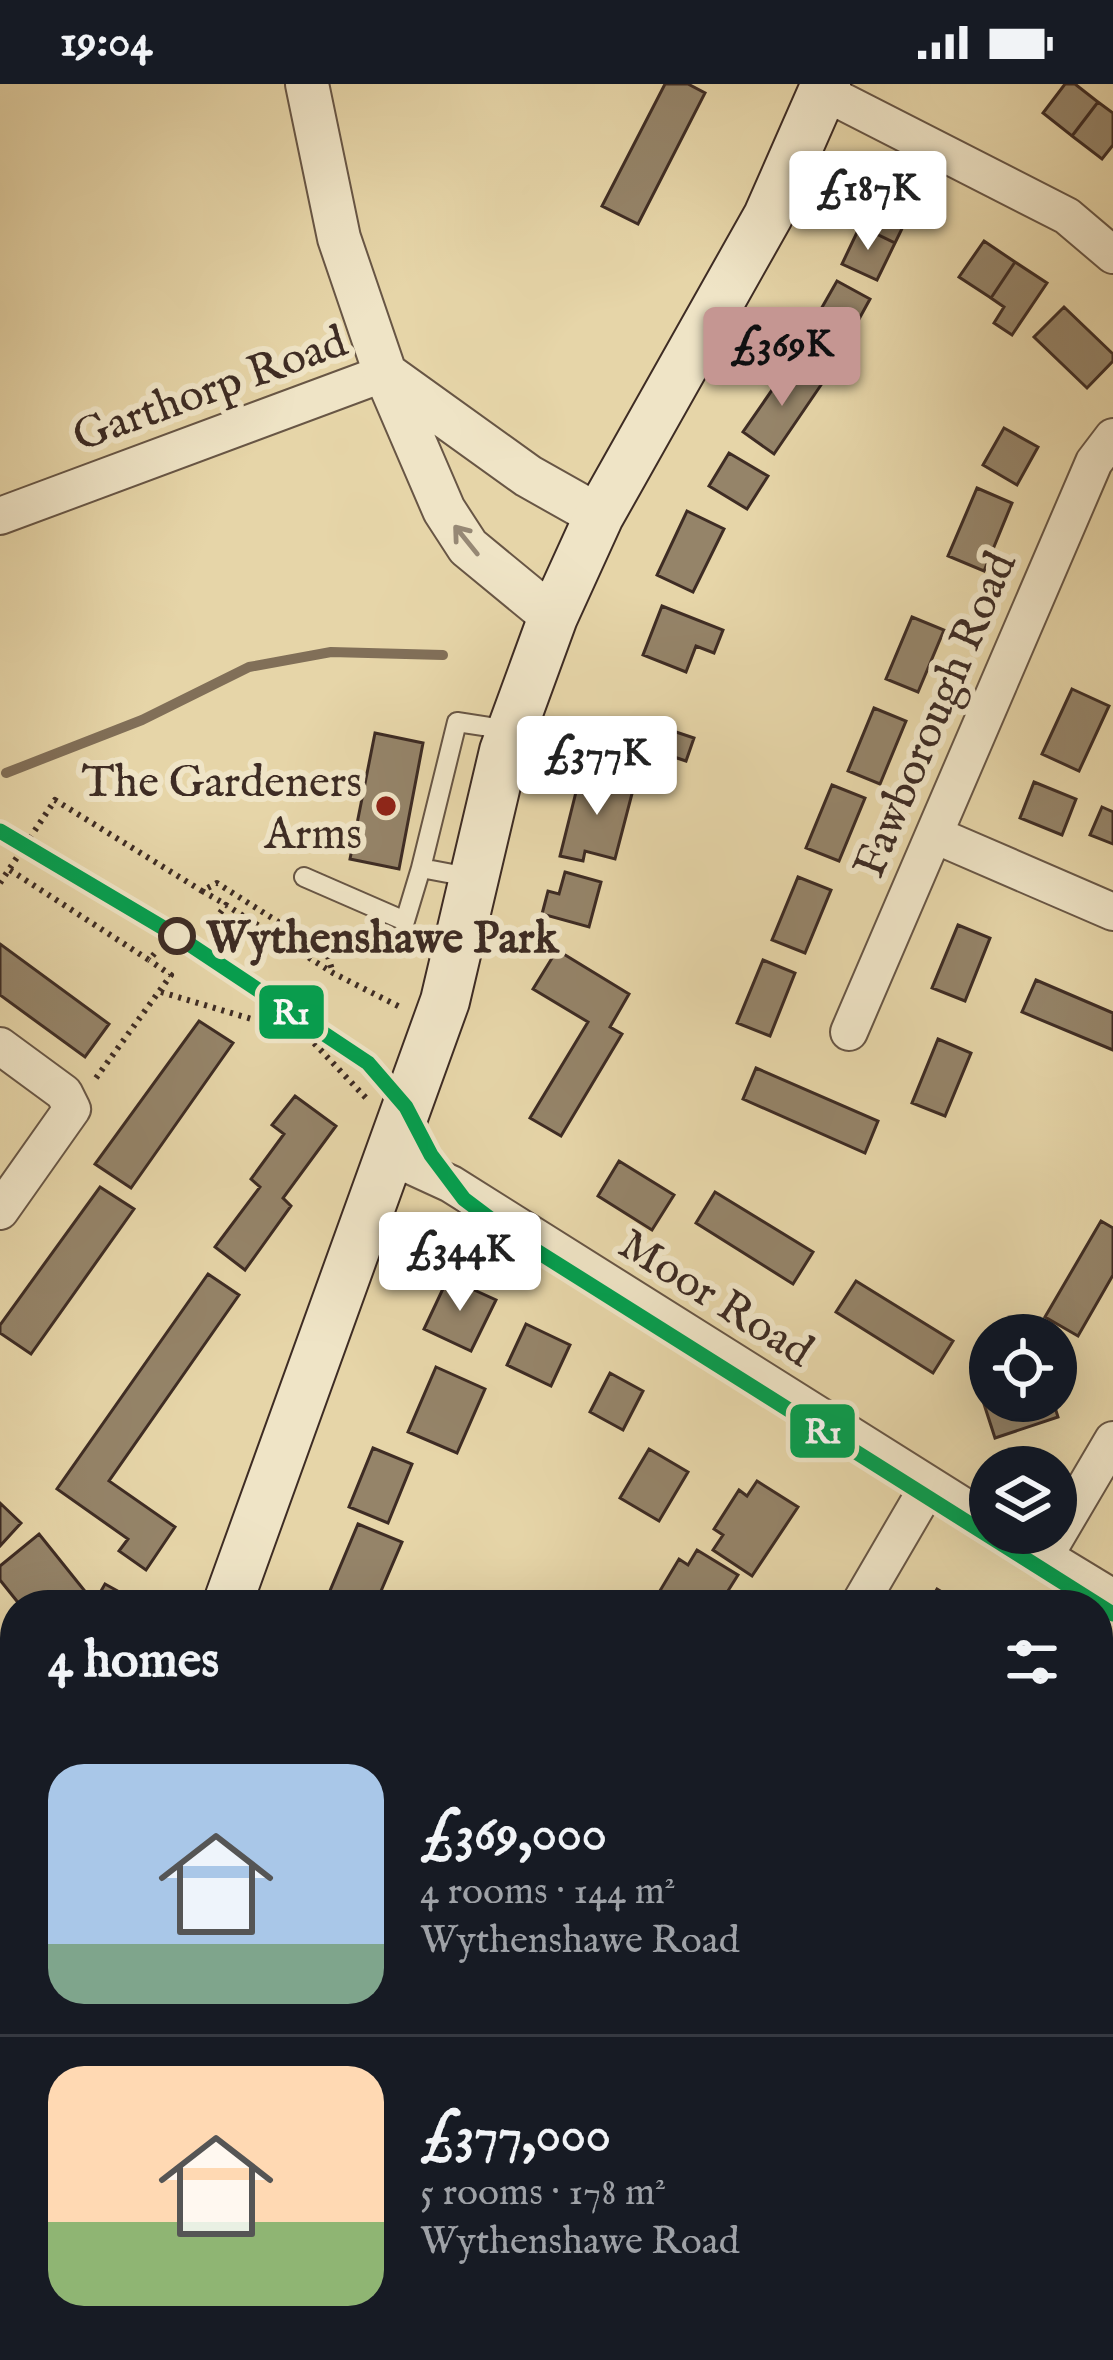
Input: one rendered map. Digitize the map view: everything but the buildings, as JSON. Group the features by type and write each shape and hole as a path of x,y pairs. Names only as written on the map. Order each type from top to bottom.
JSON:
{"main road":[{"path":"231,1590 434,1030 510,730 553,617 599,516 768,216 825,88"}],"street":[{"path":"307,84 339,238 385,373 444,510 468,547 553,617"},
{"path":"825,88 1067,216 1113,255"},
{"path":"385,373 528,476 599,516"},
{"name":"Garthorp Road","path":"0,516 385,373"},
{"name":"Fawborough Road","path":"849,1033 1094,461 1113,437"},
{"path":"935,835 1113,913"},
{"path":"0,1046 64,1093 72,1109 0,1211"},
{"name":"Moor Road","path":"394,1143 451,1184 969,1510"},
{"path":"1044,1557 1113,1440"},
{"path":"868,1590 929,1485"},
{"path":"1039,1554 1100,1590"}],"lane":[{"path":"304,877 405,921 457,722 510,730"},
{"path":"421,868 474,878"}],"path":[{"path":"0,883 55,800 202,891 223,909 434,1030"},
{"path":"10,870 152,956 171,974 72,1109"},
{"path":"202,891 217,883 327,953 333,973"},
{"path":"160,992 295,1031 313,1042 394,1143"}],"waterway":[{"path":"6,773 142,720 249,667 331,652 443,655"}],"transit line":[{"name":"R1","path":"0,831 177,936 368,1063 406,1107 431,1155 464,1199 516,1238 1075,1590"}],"place":[{"name":"The Gardeners Arms","path":"386,806"},
{"name":"Wythenshawe Park","path":"177,936"}]}
